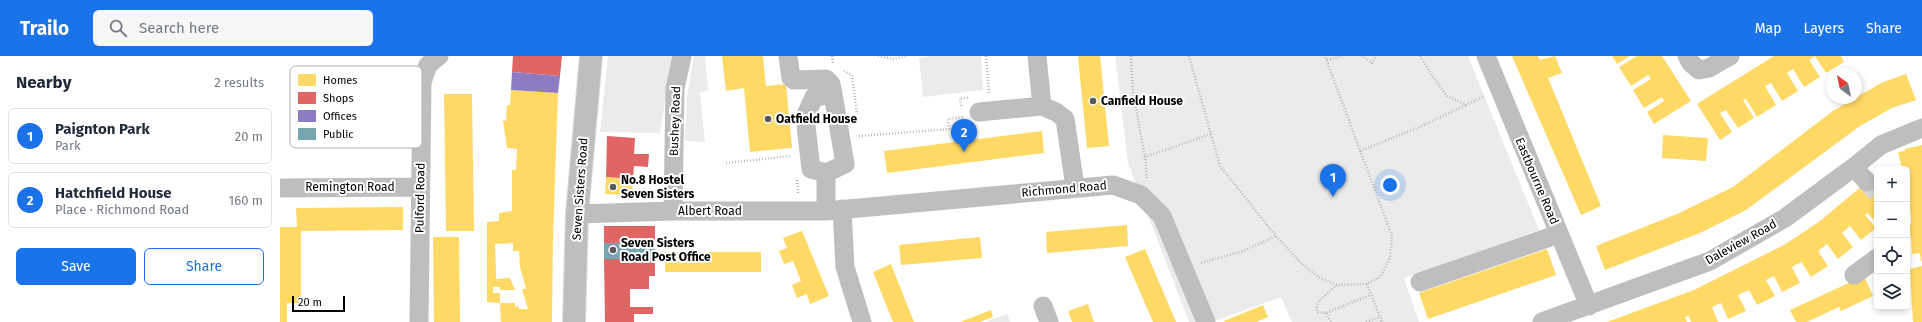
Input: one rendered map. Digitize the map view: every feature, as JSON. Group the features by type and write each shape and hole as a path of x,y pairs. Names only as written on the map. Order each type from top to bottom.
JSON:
{"highway":[{"name":"Seven Sisters Road","path":"574,322 577,214 591,56"}],"street":[{"name":"Pulford Road","path":"422,82 428,65 439,56"},
{"name":"Bushey Road","path":"673,211 675,89 682,56"},
{"path":"788,56 791,78 794,80 826,79 831,84 833,94 845,164 826,173 811,170 805,117 814,97 833,94"},
{"path":"1037,56 1042,106"},
{"name":"Eastbourne Road","path":"1486,56 1589,306"},
{"path":"1693,63 1710,68 1730,56"},
{"path":"972,109 1042,106 1056,112 1066,119 1075,187"},
{"name":"Daleview Road","path":"1542,322 1710,261 1785,218 1881,145 1922,128"},
{"name":"Pulford Road","path":"419,322 421,148"},
{"path":"1854,166 1867,182"},
{"path":"826,173 845,267 862,322"},
{"name":"Richmond Road","path":"834,210 1075,187 1113,185 1141,195 1162,216 1206,322"},
{"name":"Remington Road","path":"280,188 420,187"},
{"name":"Albert Road","path":"577,214 673,211 834,210"},
{"path":"1420,282 1559,234"},
{"path":"1854,275 1874,260"}],"path":[{"path":"878,56 893,59 906,56"},
{"path":"986,56 989,95"},
{"path":"1131,56 1133,92 1146,157 1148,175 1141,195"},
{"path":"1189,56 1220,166 1276,236 1300,262 1318,277 1337,285 1367,284 1381,276 1390,258 1392,236 1325,56"},
{"path":"1327,60 1342,56"},
{"path":"1362,56 1372,63 1376,56"},
{"path":"1420,56 1447,96 1466,104"},
{"path":"1360,151 1417,128 1499,90"},
{"path":"972,109 960,98 972,109"},
{"path":"859,136 949,129 948,119 972,109"},
{"path":"1146,157 1211,134"},
{"path":"726,163 810,154"},
{"path":"797,179 800,211"},
{"path":"1184,270 1243,251 1276,236"},
{"path":"1367,284 1370,295 1382,322"},
{"path":"1337,285 1317,305 1318,312 1326,313 1370,295"},
{"path":"1326,313 1331,322"},
{"path":"1366,322 1380,317"}],"shaded area":[{"path":"608,56 672,56 660,133 600,132"},
{"path":"694,56 705,56 708,91 700,92 705,142 685,141 687,97"},
{"path":"932,56 981,56 983,90 923,97 919,58"},
{"path":"1115,56 1468,56 1539,230 1404,278 1419,322 1292,322 1281,297 1212,322 1189,322 1128,163"},
{"path":"1007,314 1010,322 985,322"}],"building: Homes":[{"name":"Oatfield House","path":"722,56 763,56 766,86 786,84 792,148 750,152 744,88 726,91"},
{"name":"Canfield House","path":"1078,56 1100,56 1109,146 1087,148"},
{"path":"1512,56 1538,56 1540,60 1555,56 1562,73 1548,78 1601,206 1581,215"},
{"path":"1612,56 1630,56 1617,64"},
{"path":"1637,56 1662,56 1691,101 1654,124 1647,112 1664,101 1662,97 1644,108 1633,90 1651,79 1648,75 1631,86 1619,67"},
{"path":"1774,56 1815,56 1809,60 1820,77 1804,87 1793,69 1787,73 1798,91 1782,101 1771,83 1765,86 1776,105 1757,117 1746,99 1743,100 1754,118 1738,128 1726,110 1720,113 1732,132 1720,140 1697,104"},
{"path":"1815,56 1841,56 1844,62 1834,68 1826,68 1826,73"},
{"path":"1906,74 1916,100 1892,108 1860,126 1746,210 1700,233 1605,270 1596,246 1677,214 1733,187 1833,111 1845,104 1862,104 1862,94 1881,83"},
{"path":"511,90 558,93 553,236 552,322 501,322 500,303 487,302 487,222 499,221 499,213 512,211 512,170 516,170 517,149 507,148 503,120 506,121 507,105 510,105","holes":["513,243 513,251 519,251 520,267 526,289 522,289 528,309 519,309 518,306 515,307 515,303 500,303 500,293 493,293 493,287 500,287 500,290 515,290 510,278 496,279 495,244"]},
{"path":"444,94 472,94 474,231 446,231"},
{"path":"1042,131 1044,153 887,173 884,151"},
{"path":"1663,135 1708,138 1706,161 1662,158"},
{"path":"1922,145 1922,261 1920,253 1912,254 1910,236 1910,166 1901,166 1898,152 1905,151 1905,149"},
{"path":"606,177 633,179 632,195 605,194"},
{"path":"1869,180 1874,186 1874,220 1867,213 1865,215 1874,226 1874,230 1861,240 1850,226 1842,233 1853,247 1838,259 1827,244 1818,251 1828,266 1811,277 1801,262 1792,267 1800,283 1782,292 1774,276 1766,280 1775,296 1757,305 1749,290 1738,295 1746,311 1728,319 1721,303 1712,307 1718,322 1691,322 1689,316 1685,317 1687,322 1607,322 1694,290 1784,245 1820,221"},
{"path":"403,207 403,230 301,231 301,303 287,303 287,322 280,322 280,227 297,227 296,208"},
{"path":"1127,225 1128,246 1047,253 1046,232"},
{"path":"802,231 829,296 810,304 807,294 797,298 792,285 801,281 793,261 784,264 779,251 787,248 783,238"},
{"path":"433,237 459,237 460,322 434,322"},
{"path":"980,237 982,258 901,265 899,245"},
{"path":"1145,249 1176,322 1153,322 1125,257"},
{"path":"1547,249 1556,275 1428,319 1419,293"},
{"path":"665,252 761,252 761,272 665,272"},
{"path":"891,264 914,322 893,322 873,272"},
{"path":"1922,266 1922,322 1913,322 1910,269"},
{"path":"1864,276 1873,296 1841,311 1839,307 1807,322 1796,322 1790,310"},
{"path":"1088,304 1094,322 1072,322 1068,311"},
{"path":"1263,305 1268,317 1256,322 1224,321"},
{"path":"991,310 993,317 980,322 960,322"}],"building: Shops":[{"path":"513,56 562,56 560,76 512,72"},
{"path":"607,136 635,138 634,154 649,154 648,167 634,166 633,179 606,177"},
{"path":"604,226 655,226 655,243 604,243"},
{"path":"604,259 655,259 655,276 649,276 649,289 630,289 630,307 653,307 653,314 634,314 634,322 605,322"}],"building: Offices":[{"path":"512,72 560,76 558,93 511,90"}],"building: Public":[{"path":"604,243 655,243 655,259 604,259"}],"tunnel":[{"path":"1867,182 1874,190"}],"place":[{"name":"Canfield House","path":"1093,101"},
{"name":"Oatfield House","path":"768,119"},
{"name":"Hatchfield House","path":"964,152"},
{"name":"No.8 Hostel Seven Sisters","path":"613,187"},
{"name":"Paignton Park","path":"1333,197"},
{"name":"Seven Sisters Road Post Office","path":"613,250"}]}
